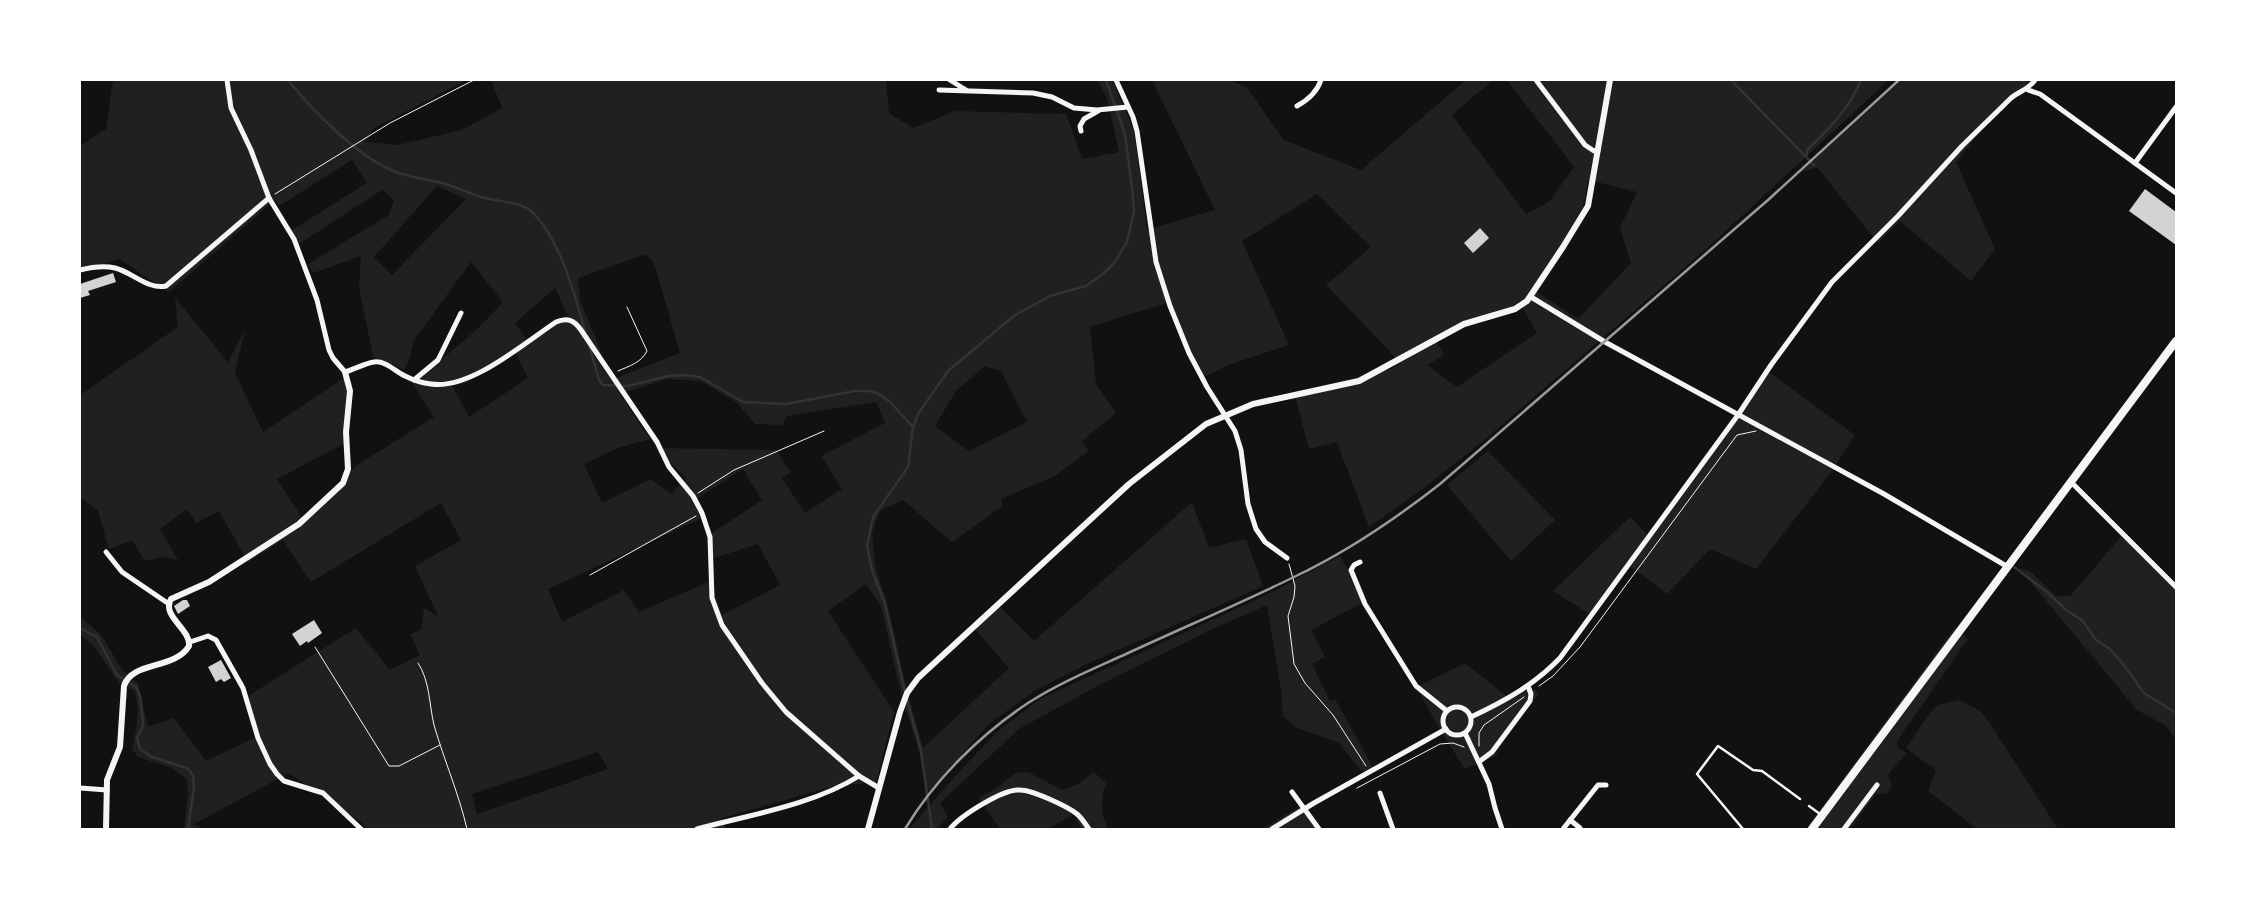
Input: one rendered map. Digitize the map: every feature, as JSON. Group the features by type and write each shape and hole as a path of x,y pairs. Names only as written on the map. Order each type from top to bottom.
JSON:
{"main road":[{"path":"1812,829 2176,342"}],"street":[{"path":"106,829 109,772 120,747 124,686 129,676 136,671 167,663 186,652 190,642 188,635 170,611 169,604 171,599 209,582 299,524 343,483 348,469 346,432 350,391 345,372 328,350 317,300 294,239 268,198 251,150 231,108 228,80"},
{"path":"950,80 969,91"},
{"path":"1116,80 1137,131 1156,262 1189,353 1207,387 1226,414 1239,441 1251,518 1265,542 1287,558"},
{"path":"1297,106 1314,93 1321,80"},
{"path":"1536,80 1585,145 1594,151 1598,150"},
{"path":"868,829 896,724 907,693 918,678 1129,484 1194,433 1226,414 1254,404 1359,381 1464,324 1515,309 1531,297 1584,215 1591,194 1610,80"},
{"path":"2028,90 2035,80"},
{"path":"939,90 1034,93 1052,98 1074,108 1098,110 1128,107"},
{"path":"1471,717 1494,707 1528,686 1554,665 1570,646 1738,415 1770,365 1832,282 2015,94 2028,90 2040,94 2176,193"},
{"path":"2136,163 2176,107"},
{"path":"1080,131 1080,126 1084,119 1098,110"},
{"path":"80,270 99,266 114,268 156,287 166,286 268,198"},
{"path":"1531,297 1605,342 1884,494 2008,567"},
{"path":"414,380 438,360 460,313"},
{"path":"345,372 377,362 384,363 414,380 434,384 458,383 478,374 560,320 572,321 581,330 623,391 658,443 669,467 694,496 701,510 710,537 712,598 722,625 762,683 786,712 859,776 879,788"},
{"path":"2071,482 2176,586"},
{"path":"106,552 122,572 169,604"},
{"path":"1360,562 1354,565 1352,570 1365,604 1416,686 1447,711"},
{"path":"190,642 208,636 216,640 243,688 258,738 277,774 284,781 323,793 361,829"},
{"path":"1480,762 1492,752 1530,701 1531,694 1528,686"},
{"path":"1454,707 1462,708 1471,717 1471,726 1465,733 1453,735 1446,729 1443,722 1447,711 1454,707"},
{"path":"1272,829 1446,729"},
{"path":"1465,733 1490,784 1502,829"},
{"path":"697,829 807,800 837,789 859,776"},
{"path":"1563,829 1598,785 1606,785"},
{"path":"1844,829 1877,785"},
{"path":"80,788 107,790"},
{"path":"950,829 974,810 1006,792 1020,790 1073,812 1089,829"},
{"path":"1292,792 1319,829"},
{"path":"1380,793 1393,829"},
{"path":"1570,820 1580,828"}],"lane":[{"path":"1743,829 1697,774 1718,746 1753,770 1762,771 1800,798"},
{"path":"1809,806 1822,815"}],"path":[{"path":"268,198 358,141 474,80"},
{"path":"611,374 638,362 644,357 646,351 627,307"},
{"path":"694,496 734,470 824,431"},
{"path":"590,574 688,521 701,510"},
{"path":"1287,558 1292,570 1295,586 1294,598 1288,616 1294,664 1304,683 1333,715 1370,773"},
{"path":"315,647 389,766 399,766 440,745"},
{"path":"418,662 427,682 440,745 462,810 466,829"},
{"path":"1351,791 1440,744 1453,743 1466,749"}],"shaded area":[{"path":"113,80 467,80 374,128 365,142 398,145 462,130 502,108 491,80 886,80 889,113 913,128 955,111 1066,114 1082,159 1119,152 1107,97 1097,80 1112,80 1134,130 1147,230 1215,210 1152,80 1230,80 1247,88 1284,140 1361,170 1466,80 1493,80 1452,115 1526,214 1549,202 1574,167 1507,80 1534,80 1536,83 1541,80 1889,80 1706,249 1483,441 1428,485 1369,527 1337,442 1309,449 1294,392 1389,370 1401,363 1326,285 1371,247 1317,194 1242,241 1289,345 1231,364 1200,379 1166,303 1090,327 1096,384 1116,413 1082,441 1089,451 1055,476 1001,499 1003,506 952,542 903,500 880,511 872,533 876,570 887,602 906,686 923,748 1009,668 975,629 999,606 1034,641 1192,502 1209,548 1246,539 1263,586 1089,663 1034,691 988,725 926,794 919,750 902,698 881,606 866,584 828,611 894,712 876,783 838,785 722,818 726,829 366,829 362,823 289,773 194,824 202,829 184,829 188,795 187,780 172,768 138,757 132,749 137,720 135,691 119,683 93,645 80,635 80,616 102,636 122,670 138,684 148,727 174,718 206,761 260,735 248,696 356,628 390,670 420,655 410,634 421,630 424,608 438,616 415,566 461,540 441,503 311,582 283,540 248,562 219,511 196,523 187,509 160,529 178,560 163,557 145,561 132,540 109,549 98,511 83,499 80,499 80,395 178,327 175,298 228,362 245,329 235,373 263,432 344,378 351,401 347,442 277,479 304,521 357,465 434,417 411,381 460,344 503,302 471,262 414,340 410,358 404,370 373,356 359,288 361,256 313,273 308,264 389,215 394,200 382,190 299,244 292,230 367,183 352,160 279,206 275,200 169,292 119,259 80,270 80,146 106,129","holes":["1589,180 1637,192 1620,228 1631,263 1578,319 1537,292 1556,254 1582,210","437,186 466,199 392,275 374,257","646,254 654,263 680,353 611,380 602,366 600,348 580,300 578,278","555,288 568,316 529,343 515,323","1522,307 1537,333 1457,387 1427,365 1444,355 1437,343 1446,336 1466,325","515,352 528,378 469,417 452,385 466,383","985,366 1001,371 1027,422 969,451 935,426 956,391","667,379 701,381 736,402 755,424 782,425 787,416 876,402 885,423 821,456 842,489 805,513 782,478 791,472 776,450 656,448 686,478 671,494 651,479 602,503 584,464 618,448 650,439 620,394","743,469 762,500 712,533 711,559 758,544 780,585 722,615 711,581 639,612 624,590 562,622 548,589 704,517 698,498","598,752 608,769 477,814 472,794"]},
{"path":"1902,80 2030,80 1984,127 1956,162 1995,249 1971,281 1900,221 1878,243 1817,167 1800,173"},
{"path":"1769,372 1855,435 1832,471 1756,569 1710,549 1667,594 1628,564 1591,615 1553,591 1630,517 1647,534"},
{"path":"1488,451 1555,520 1511,561 1447,485"},
{"path":"2124,533 2176,584 2176,740 2166,726 2137,710 2019,568 2030,571 2056,596 2070,596"},
{"path":"1340,556 1366,601 1311,630 1325,657 1312,664 1330,701 1335,699 1374,769 1362,772 1339,743 1295,727 1283,716 1281,689 1267,605 1217,627 1103,683 1019,729 940,803 948,817 937,829 909,829 955,776 998,731 1040,699 1266,595"},
{"path":"1955,627 1968,639 1897,741 1897,747 1906,753 1888,775 1892,786 1887,793 1876,794 1850,829 1806,829"},
{"path":"1465,663 1511,700 1531,688 1539,693 1499,747 1496,756 1465,769 1416,687"},
{"path":"1959,700 1979,710 1987,719 2058,829 1977,829 1928,791 1936,770 1906,748 1933,709"},
{"path":"1028,772 1062,790 1078,784 1094,772 1106,783 1102,806 1108,829 1081,829 1074,814 1047,829 1000,829 979,798 1001,785 1015,773"},
{"path":"1304,804 1320,829 1262,829"}],"building":[{"path":"2145,189 2176,212 2176,245 2129,211"},
{"path":"1480,228 1489,238 1473,253 1464,243"},
{"path":"113,273 116,282 88,291 90,295 80,298 80,284"},
{"path":"183,600 187,600 190,606 178,614 174,606"},
{"path":"314,620 322,633 300,646 292,634"},
{"path":"221,660 231,678 224,682 221,679 216,682 208,667"}],"waterway":[{"path":"288,80 309,105 336,132 380,165 405,175 443,183 481,197 515,204 531,211 559,252 572,287 586,335"},
{"path":"905,692 885,604 872,570 867,546 873,517 908,467 913,427 918,414 948,371 1015,315 1050,296 1086,286 1103,274 1114,263 1127,242 1134,211 1132,188 1125,134 1106,80"},
{"path":"1731,80 1814,165"},
{"path":"1807,155 1807,150 1845,109 1861,80"},
{"path":"589,345 599,380 603,385 628,386 668,376 685,375 700,377 743,402 786,404 855,391 870,391 881,395 891,403 913,427"},
{"path":"2014,567 2047,592 2066,610 2083,621 2096,640 2110,649 2124,665 2144,693 2176,713"},
{"path":"80,628 97,637 117,675 136,687 140,696 143,725 137,738 140,749 152,757 187,768 193,775 194,787 188,829"},
{"path":"907,700 921,751 932,829"}],"railway":[{"path":"905,829 930,793 960,759 993,729 1028,703 1076,677 1314,567 1370,535 1423,497 1768,200 1899,80"}]}
